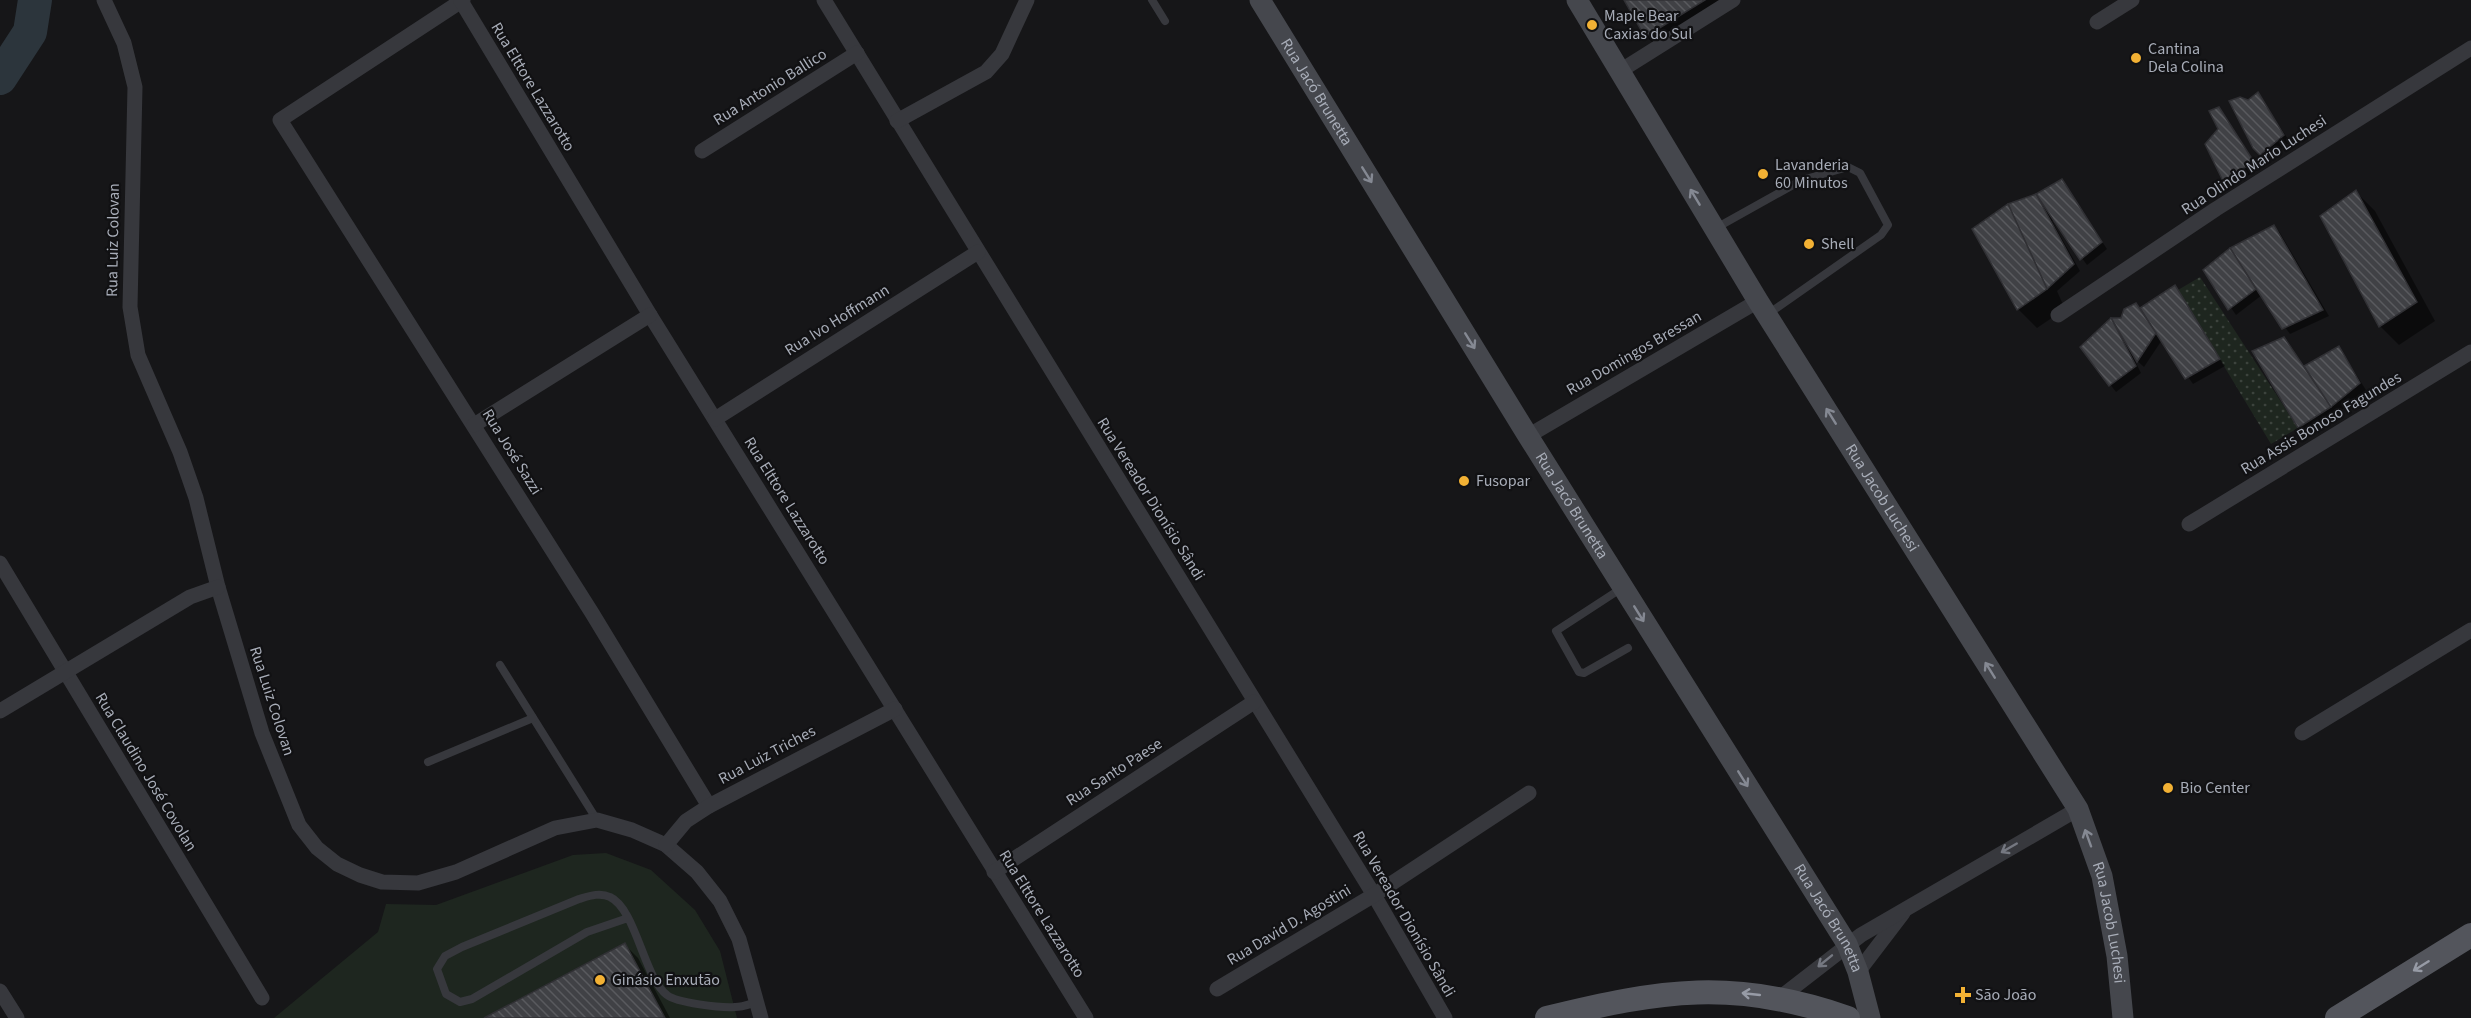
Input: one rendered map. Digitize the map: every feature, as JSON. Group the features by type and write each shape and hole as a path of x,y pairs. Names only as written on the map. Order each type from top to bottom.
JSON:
{"main road":[{"path":"2337,1018 2471,935"},
{"path":"1547,1018 1656,994 1719,992 1781,997 1848,1018"}],"street":[{"name":"Rua Luiz Colovan","path":"104,0 124,43 135,87 130,307 138,355 180,452 196,498 218,586 262,733 299,825 317,848 337,864 382,882 418,883 456,872 555,828 597,820 632,830 666,845 697,872 720,902 739,939 761,1018"},
{"name":"Rua José Sazzi","path":"462,0 280,120 474,425 709,806"},
{"name":"Rua Elttore Lazzarotto","path":"462,0 650,315 1086,1018"},
{"name":"Rua Vereador Dionísio Sândi","path":"824,0 1374,895 1445,1018"},
{"path":"897,121 986,72 1002,54 1027,0"},
{"name":"Rua Jacó Brunetta","path":"1260,0 1528,436 1846,944 1858,972 1870,1018"},
{"name":"Rua Jacob Luchesi","path":"1577,0 1763,308 2078,808 2102,876 2117,956 2123,1018"},
{"path":"1620,71 1732,0"},
{"path":"2097,22 2132,0"},
{"name":"Rua Olindo Mario Luchesi","path":"2058,315 2216,209 2471,48"},
{"name":"Rua Antonio Ballico","path":"702,151 857,53"},
{"name":"Rua Ivo Hoffmann","path":"715,419 978,252"},
{"name":"Rua Domingos Bressan","path":"1528,436 1763,308"},
{"path":"474,425 650,315"},
{"name":"Rua Assis Bonoso Fagundes","path":"2189,524 2471,352"},
{"name":"Rua Claudino José Covolan","path":"0,563 262,998"},
{"path":"0,711 190,597 218,586"},
{"path":"2302,733 2471,630"},
{"name":"Rua Santo Paese","path":"994,872 1254,702"},
{"name":"Rua Luiz Triches","path":"666,845 686,821 709,806 895,709"},
{"name":"Rua David D. Agostini","path":"1217,988 1374,895 1529,793"},
{"path":"1781,997 1846,944 2078,808"},
{"path":"1858,972 1909,906"},
{"path":"0,991 17,1018"}],"lane":[{"path":"1152,0 1165,21"},
{"path":"1715,229 1802,180 1848,166 1860,173 1888,225 1881,235 1763,308"},
{"path":"1623,587 1556,631 1580,672 1584,673 1628,648"},
{"path":"500,665 597,820"},
{"path":"428,762 533,718"},
{"path":"628,918 587,932 472,999 460,1002 446,994 437,969 445,956 462,948 597,894 612,897 628,918 657,983 666,994 676,1000 734,1008 757,1002"}],"shaded area":[{"path":"2200,277 2298,428 2271,444 2178,290"},
{"path":"606,853 651,870 695,910 720,951 737,1018 274,1018 378,932 386,904 436,905 573,855"}],"building":[{"path":"1624,0 1705,0 1645,37"},
{"path":"2258,92 2284,135 2260,155 2253,148 2229,101 2240,97 2248,100"},
{"path":"2219,107 2254,162 2223,181 2205,144 2218,129 2209,111"},
{"path":"2062,179 2102,242 2080,260 2036,194"},
{"path":"2356,190 2417,302 2379,327 2320,216"},
{"path":"2036,194 2074,264 2047,289 2008,204"},
{"path":"2008,204 2047,289 2017,310 1972,229"},
{"path":"2274,225 2323,310 2282,329 2230,248"},
{"path":"2230,248 2256,289 2228,310 2203,270"},
{"path":"2175,285 2220,359 2185,379 2140,308"},
{"path":"2136,303 2156,333 2137,362 2111,318 2121,318 2124,309"},
{"path":"2111,318 2136,366 2109,386 2080,347"},
{"path":"2284,337 2331,407 2298,428 2252,351"},
{"path":"2339,346 2360,383 2331,407 2304,366"},
{"name":"Ginásio Enxutão","path":"625,943 665,1018 484,1018"}],"waterway":[{"path":"0,78 30,32 35,0"}],"place":[{"name":"Maple Bear Caxias do Sul","path":"1592,25"},
{"name":"Cantina Dela Colina","path":"2136,58"},
{"name":"Lavanderia 60 Minutos","path":"1763,174"},
{"name":"Shell","path":"1809,244"},
{"name":"Fusopar","path":"1464,481"},
{"name":"Bio Center","path":"2168,788"},
{"name":"Ginásio Enxutão","path":"600,980"},
{"name":"São João","path":"1963,995"}]}
